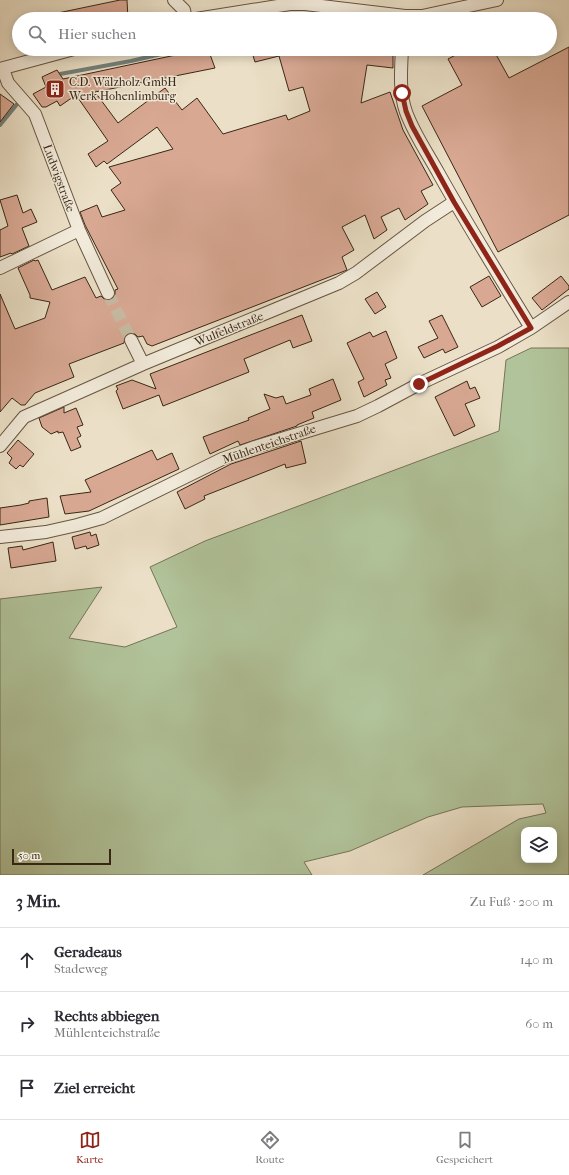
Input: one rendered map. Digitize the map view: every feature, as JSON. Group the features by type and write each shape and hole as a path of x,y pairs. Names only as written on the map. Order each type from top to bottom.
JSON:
{"street":[{"path":"174,0 184,12"},
{"path":"441,12 497,0"},
{"path":"240,12 290,4 304,4 362,12"},
{"path":"2,69 49,56"},
{"path":"402,56 401,80 406,111 412,126 454,202 531,328"},
{"name":"Ludwigstraße","path":"2,69 8,83 35,114 79,230 108,293"},
{"name":"Wulfeldstraße","path":"0,446 24,417 143,364 339,283 362,268 425,220 454,202"},
{"path":"0,268 79,230"},
{"name":"Mühlenteichstraße","path":"0,537 46,532 102,518 222,459 283,438 357,416 498,346 531,328 569,302"},
{"path":"131,340 143,364"}],"green space":[{"path":"531,348 569,348 569,875 423,875 519,819 546,813 543,804 462,807 428,817 350,851 304,862 312,875 0,875 0,599 102,587 69,638 125,647 177,627 150,567 205,541 499,431 506,360"}],"building":[{"path":"120,0 127,0 128,12 63,12"},
{"path":"569,47 569,215 498,252 422,106 462,85 448,59 454,56 497,56 509,78 552,56 557,56 557,53"},
{"path":"171,56 211,56 215,68 95,92 118,123 165,88 182,110 197,98 223,134 286,115 288,120 310,111 303,87 289,91 279,56 393,56 393,68 367,65 361,103 390,92 403,130 433,185 421,191 428,204 405,220 399,208 381,217 387,230 374,239 365,215 342,227 354,250 342,257 347,270 152,346 147,344 143,336 138,337 135,334 128,333 125,336 124,343 69,364 74,377 35,393 25,405 21,405 12,398 0,412 0,294 15,329 45,318 50,302 30,298 18,268 34,260 38,260 52,290 85,277 96,298 101,296 108,300 114,298 115,290 118,289 85,225 80,212 97,205 102,217 125,210 111,190 121,183 109,167 173,149 157,127 107,164 104,161 96,167 88,154 108,141 76,95 60,106 57,101 46,107 42,107 33,94 46,87 42,77 57,70 63,79"},
{"path":"253,56 279,56 255,62"},
{"path":"0,94 14,104 0,122"},
{"path":"17,195 23,213 31,209 37,222 22,228 29,246 12,254 11,253 0,257 0,230 8,226 0,200"},
{"path":"489,276 501,296 482,307 470,287"},
{"path":"561,276 569,286 569,289 542,310 532,298"},
{"path":"377,292 386,307 375,314 365,299"},
{"path":"302,315 312,341 293,348 290,340 244,359 249,372 163,406 159,395 123,409 116,391 118,389 116,386 132,380 156,389 150,374"},
{"path":"442,315 458,347 445,353 443,349 424,358 418,347 438,338 429,321"},
{"path":"386,331 397,358 385,364 391,378 385,380 387,385 364,397 358,382 364,379 347,343 370,332 373,337"},
{"path":"333,379 341,400 312,412 314,418 297,426 240,445 238,441 210,454 203,437 249,420 248,418 270,409 264,394 276,398 283,396 286,404 311,395 309,389"},
{"path":"467,381 470,389 475,387 480,398 465,404 475,426 454,436 435,397"},
{"path":"64,407 64,413 76,408 83,425 77,427 81,436 77,438 81,447 71,451 63,432 58,433 58,431 51,434 42,427 39,418"},
{"path":"18,440 34,454 23,467 20,465 16,469 9,463 12,458 7,453"},
{"path":"301,441 306,463 286,468 285,464 204,496 205,499 185,509 177,492 231,464"},
{"path":"152,450 157,460 172,453 179,469 89,511 65,514 60,496 91,492 85,480"},
{"path":"47,498 49,517 0,525 0,508 21,505 29,503 29,501"},
{"path":"90,532 91,536 96,534 99,545 87,549 86,546 75,549 72,537"},
{"path":"53,542 56,561 11,568 8,548 22,546 23,550"}],"waterway":[{"path":"60,74 153,56"},
{"path":"0,125 18,103"}],"tunnel":[{"path":"108,293 131,340"}],"place":[{"name":"C.D. Wälzholz GmbH Werk Hohenlimburg","path":"55,89"}],"route":[{"path":"402,93 406,111 412,126 454,202 531,328 498,346 419,384"}]}
